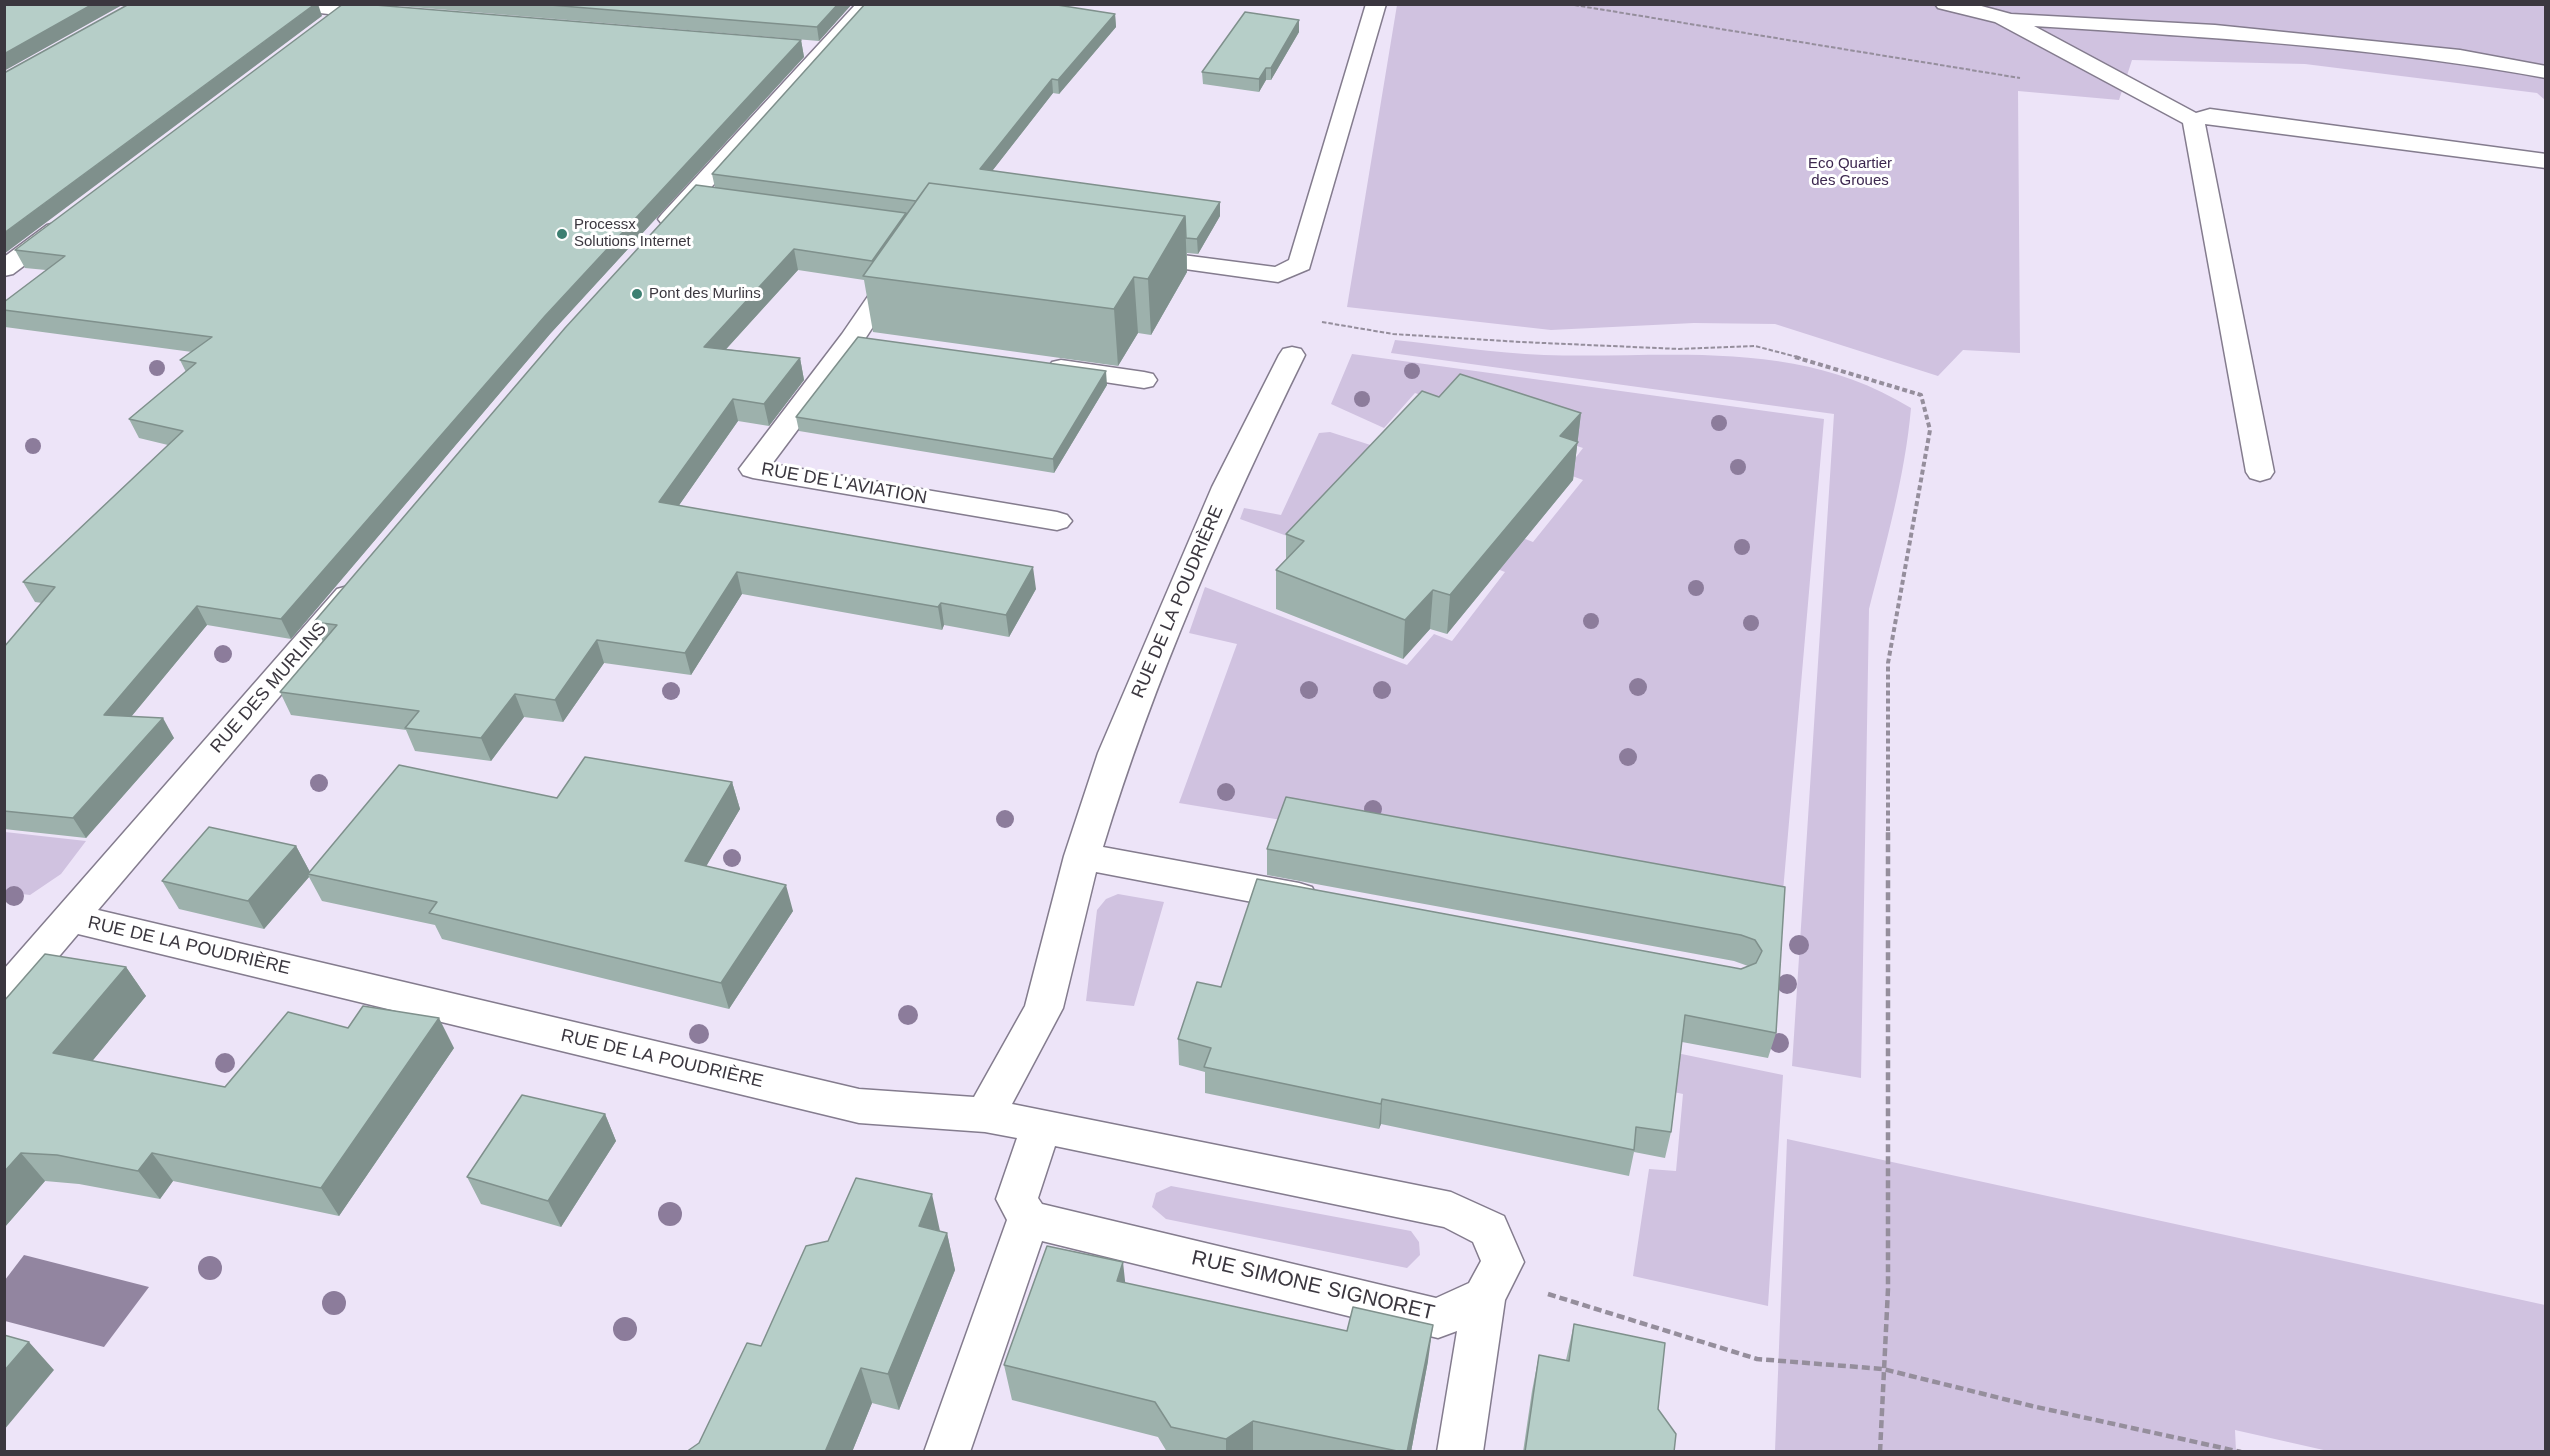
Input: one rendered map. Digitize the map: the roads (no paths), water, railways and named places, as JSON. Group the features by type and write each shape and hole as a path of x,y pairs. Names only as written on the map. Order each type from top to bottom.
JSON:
{"street":[{"path":"294,4 394,15"},
{"path":"656,234 693,195 813,49 867,4"},
{"path":"1127,255 1278,275 1300,264 1376,4"},
{"path":"1925,4 2002,18 2215,31 2460,56 2546,72"},
{"path":"1945,4 2002,18 2193,120 2210,116 2546,161"},
{"path":"327,27 346,11"},
{"path":"2193,120 2260,472"},
{"path":"693,195 718,198"},
{"path":"4,269 71,219"},
{"name":"RUE DE L'AVIATION","path":"908,256 863,340 753,469 1057,521"},
{"name":"RUE DE LA POUDRIÈRE","path":"71,918 859,1106 985,1115 1044,1008 1082,856 1124,732 1226,487 1292,355"},
{"path":"1039,365 1144,380"},
{"name":"RUE DES MURLINS","path":"12,976 71,918 369,570"},
{"path":"1082,856 1327,902"},
{"path":"985,1115 1451,1210 1489,1229 1493,1279 1460,1452"},
{"path":"947,1452 1028,1219 1017,1199 1041,1127"},
{"name":"RUE SIMONE SIGNORET","path":"1028,1219 1438,1318 1493,1279"}],"place":[{"name":"Processx Solutions Internet","path":"562,234"},
{"name":"Pont des Murlins","path":"637,294"}],"park label":[{"name":"Eco Quartier des Groues","path":"1850,172"}]}
